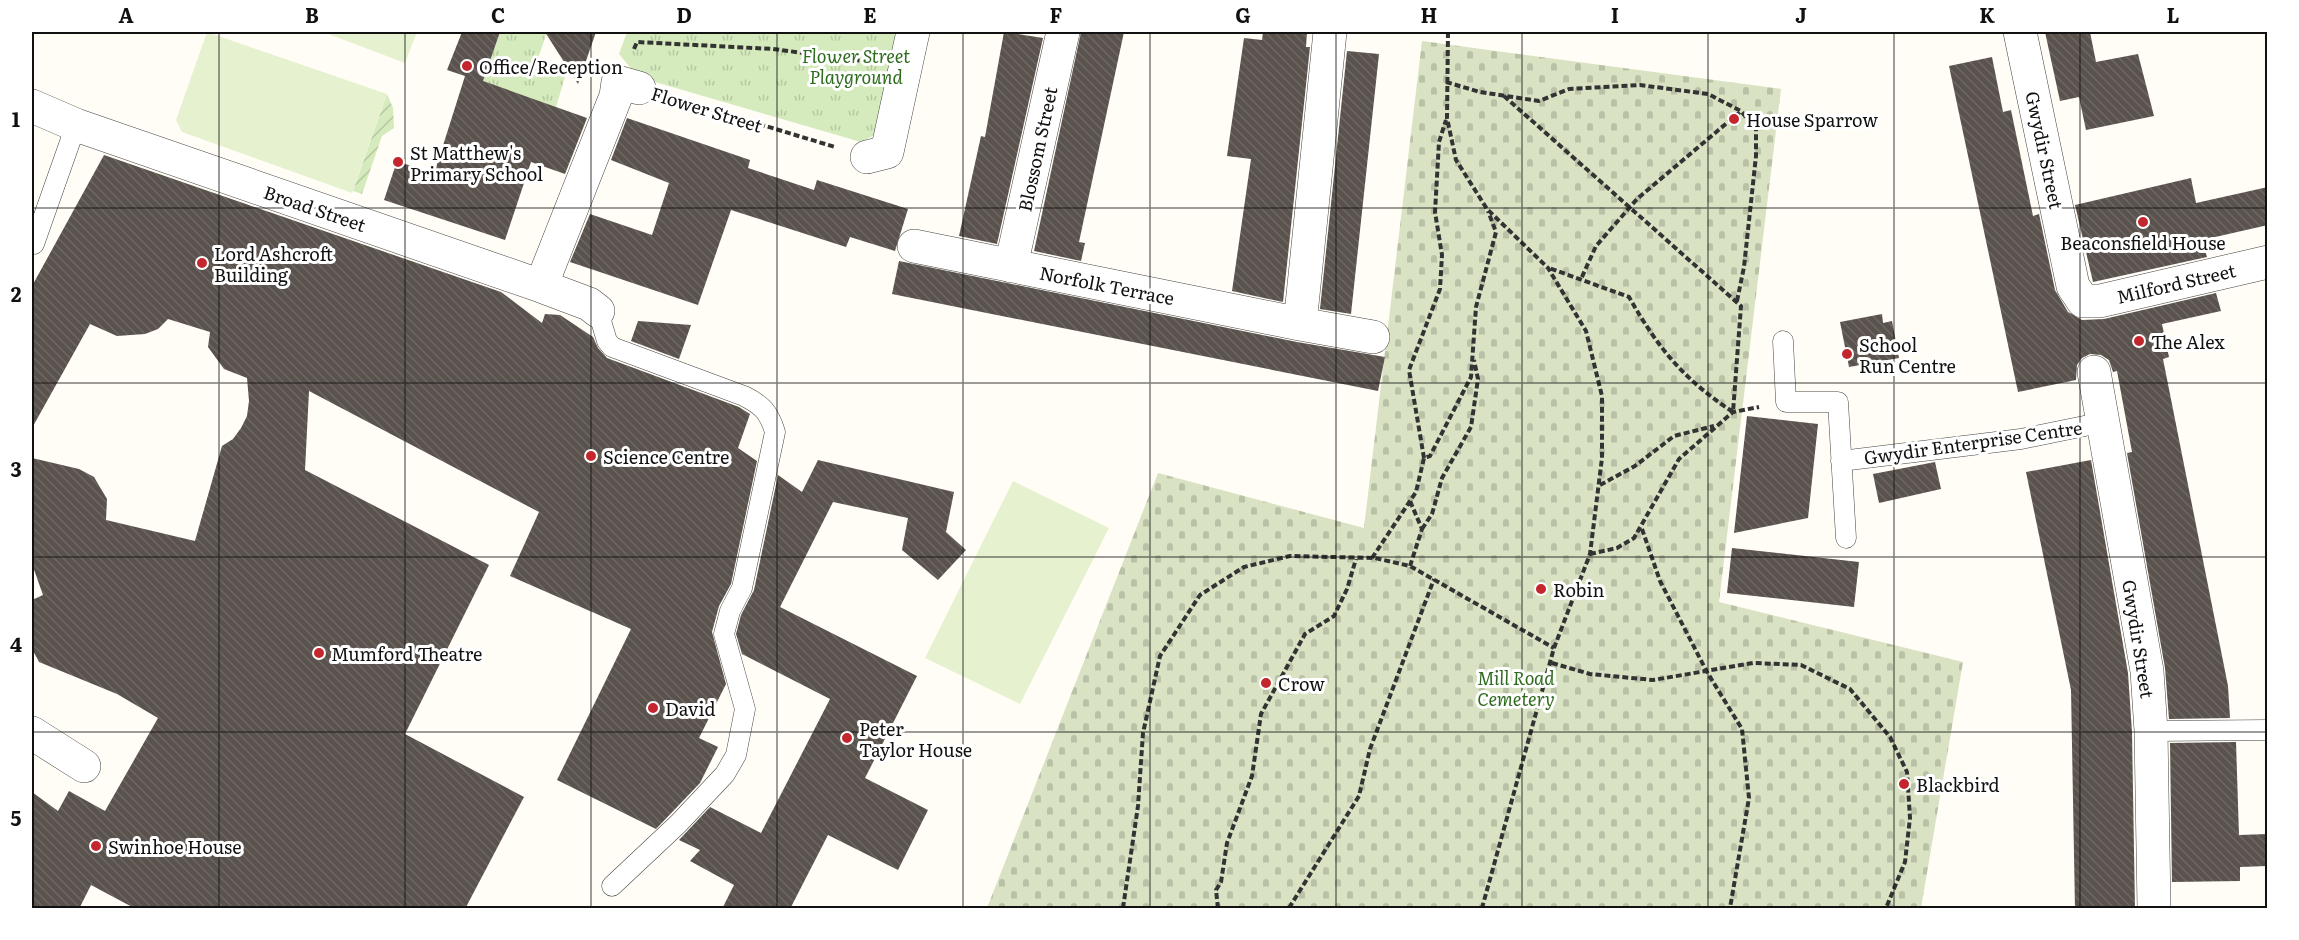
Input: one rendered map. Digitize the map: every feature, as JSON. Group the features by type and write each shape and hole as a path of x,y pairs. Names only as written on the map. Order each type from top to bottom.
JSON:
{"street":[{"name":"Blossom Street","path":"1011,266 1063,32"},
{"path":"1300,324 1329,32"},
{"name":"Gwydir Street","path":"2019,32 2073,286 2083,301"},
{"path":"867,157 887,152 912,35"},
{"path":"541,286 616,96 628,85"},
{"name":"Broad Street","path":"32,106 76,125 541,286 589,304 598,311"},
{"name":"Norfolk Terrace","path":"914,246 1373,337"},
{"name":"Milford Street","path":"2083,301 2100,301 2268,262"},
{"name":"Gwydir Street","path":"2094,372 2147,671 2151,731 2154,909"},
{"path":"32,733 84,766"}],"lane":[{"path":"34,244 76,125"},
{"path":"598,311 607,341 612,348 744,396 764,406 775,432 742,588 730,611 724,634 745,709 736,755 725,774 678,824 612,886"},
{"path":"1783,341 1786,402 1838,402 1846,538"},
{"name":"Gwydir Enterprise Centre","path":"1841,461 2021,439 2104,422"},
{"path":"2151,731 2268,730"}],"path":[{"path":"1372,558 1416,492 1424,458 1409,370 1440,289 1442,255 1435,212 1439,142 1447,118 1449,94 1446,82 1448,32"},
{"path":"628,85 638,42 773,49 864,61 912,35"},
{"path":"1446,82 1504,96 1539,101 1569,89 1640,85 1708,94 1741,111 1756,129 1756,156 1744,267 1737,302"},
{"name":"Flower Street","path":"628,85 867,157"},
{"path":"1504,96 1741,306 1733,412"},
{"path":"1581,279 1596,246 1629,208 1741,111"},
{"path":"1424,458 1430,456 1471,378 1476,307 1496,232 1487,209 1456,160 1447,118"},
{"path":"1482,909 1552,663 1554,648 1590,554 1599,485 1602,396 1586,331 1548,268 1487,209"},
{"path":"1548,268 1570,278 1581,279 1629,297 1652,338 1675,365 1710,397 1733,412"},
{"path":"1410,566 1422,529 1432,514 1442,477 1471,427 1478,379 1473,353"},
{"path":"1590,554 1617,548 1634,538 1642,529 1679,459 1733,412 1786,402"},
{"path":"1599,485 1635,466 1674,436 1717,426"},
{"path":"1410,501 1422,529"},
{"path":"1642,529 1660,581 1707,672 1742,729 1749,798 1730,909"},
{"path":"1123,909 1138,806 1143,733 1160,656 1200,595 1244,567 1290,556 1372,558 1410,566 1554,648"},
{"path":"1218,909 1216,890 1221,882 1227,843 1252,776 1261,714 1305,634 1334,616 1347,589 1356,559"},
{"path":"1289,909 1359,796 1370,750 1434,579"},
{"path":"1552,663 1590,674 1653,680 1753,663 1801,665 1850,689 1890,737 1907,772 1910,818 1905,862 1886,909"}],"green space":[{"path":"207,32 387,94 352,193 182,132 176,120"},
{"path":"323,32 417,32 405,63"},
{"path":"500,32 547,32 535,67 565,77 556,107 479,81 490,61"},
{"name":"Flower Street Playground","path":"627,32 892,32 900,40 881,132 861,142 638,77 619,54"},
{"name":"Mill Road Cemetery","path":"1422,41 1781,89 1719,602 1963,662 1921,908 987,908 1158,473 1364,528"},
{"path":"387,94 393,108 394,128 382,136 362,194 353,191"},
{"path":"1013,481 1109,528 1020,704 925,658"}],"building":[{"path":"462,32 500,32 483,81 587,118 565,174 531,162 505,240 384,200 397,161 434,174 465,76 447,70"},
{"path":"545,32 596,32 578,84"},
{"path":"1004,32 1043,38 997,244 959,236 981,136 985,137"},
{"path":"1081,32 1124,32 1079,242 1085,243 1081,261 1034,251"},
{"path":"1263,32 1307,32 1306,47 1310,47 1283,302 1232,291 1251,159 1227,156 1244,38 1262,40"},
{"path":"2045,32 2090,32 2096,62 2138,54 2154,116 2086,130 2079,97 2060,101"},
{"path":"1347,51 1379,54 1351,314 1320,309"},
{"path":"1992,57 2003,112 2011,110 2033,216 2039,214 2055,290 2068,312 2082,320 2104,319 2216,293 2221,311 2162,324 2169,357 2163,359 2228,686 2230,718 2169,719 2165,668 2127,453 2132,452 2117,371 2113,372 2109,360 2101,355 2090,354 2082,358 2077,365 2076,380 2018,392 1949,66"},
{"path":"627,118 750,160 748,168 814,190 817,180 908,209 895,251 850,237 846,247 731,210 698,305 570,262 590,214 652,235 669,183 611,160"},
{"path":"104,155 501,292 542,323 545,314 560,315 593,337 598,348 607,358 739,407 750,414 738,448 757,461 731,584 719,606 712,632 726,684 699,738 718,747 700,783 656,829 557,780 631,629 510,576 539,512 309,391 305,470 489,565 405,734 524,797 465,909 136,909 91,885 79,909 32,909 32,792 58,811 69,791 105,811 158,718 117,694 39,662 32,649 32,600 43,595 32,564 32,458 79,469 94,477 107,499 106,520 195,541 222,446 233,439 241,428 247,416 249,401 247,378 224,369 208,347 210,332 168,319 158,329 145,334 117,336 90,324 32,428 32,286"},
{"path":"2191,178 2196,203 2268,187 2268,225 2202,240 2207,257 2093,282 2075,205"},
{"path":"899,261 1297,342 1385,357 1378,391 892,294"},
{"path":"1882,314 1883,323 1892,321 1899,358 1849,367 1840,322"},
{"path":"638,321 691,325 679,359 631,341"},
{"path":"1747,416 1818,424 1808,518 1734,533"},
{"name":"Peter Taylor House","path":"818,460 954,492 946,532 966,550 938,580 902,550 908,518 833,502 780,607 917,676 865,778 928,810 898,870 828,835 790,909 722,909 734,885 690,861 700,850 679,840 710,807 761,833 830,699 742,654 736,634 741,615 754,590 778,475 802,492"},
{"path":"2091,460 2128,673 2132,732 2135,909 2075,909 2071,690 2026,472"},
{"path":"1935,462 1941,489 1879,503 1873,474"},
{"path":"1732,548 1859,562 1854,607 1727,593"},
{"path":"2236,742 2239,835 2268,834 2268,866 2240,867 2240,881 2172,882 2170,743"}],"place":[{"name":"Office/Reception","path":"467,66"},
{"name":"House Sparrow","path":"1734,119"},
{"name":"St Matthew's Primary School","path":"398,162"},
{"name":"Beaconsfield House","path":"2143,222"},
{"name":"Lord Ashcroft Building","path":"202,263"},
{"name":"The Alex","path":"2139,341"},
{"name":"School Run Centre","path":"1847,354"},
{"name":"Science Centre","path":"591,456"},
{"name":"Robin","path":"1541,589"},
{"name":"Mumford Theatre","path":"319,653"},
{"name":"Crow","path":"1266,683"},
{"name":"David","path":"653,708"},
{"name":"Peter Taylor House","path":"847,738"},
{"name":"Blackbird","path":"1904,784"},
{"name":"Swinhoe House","path":"96,846"}]}
